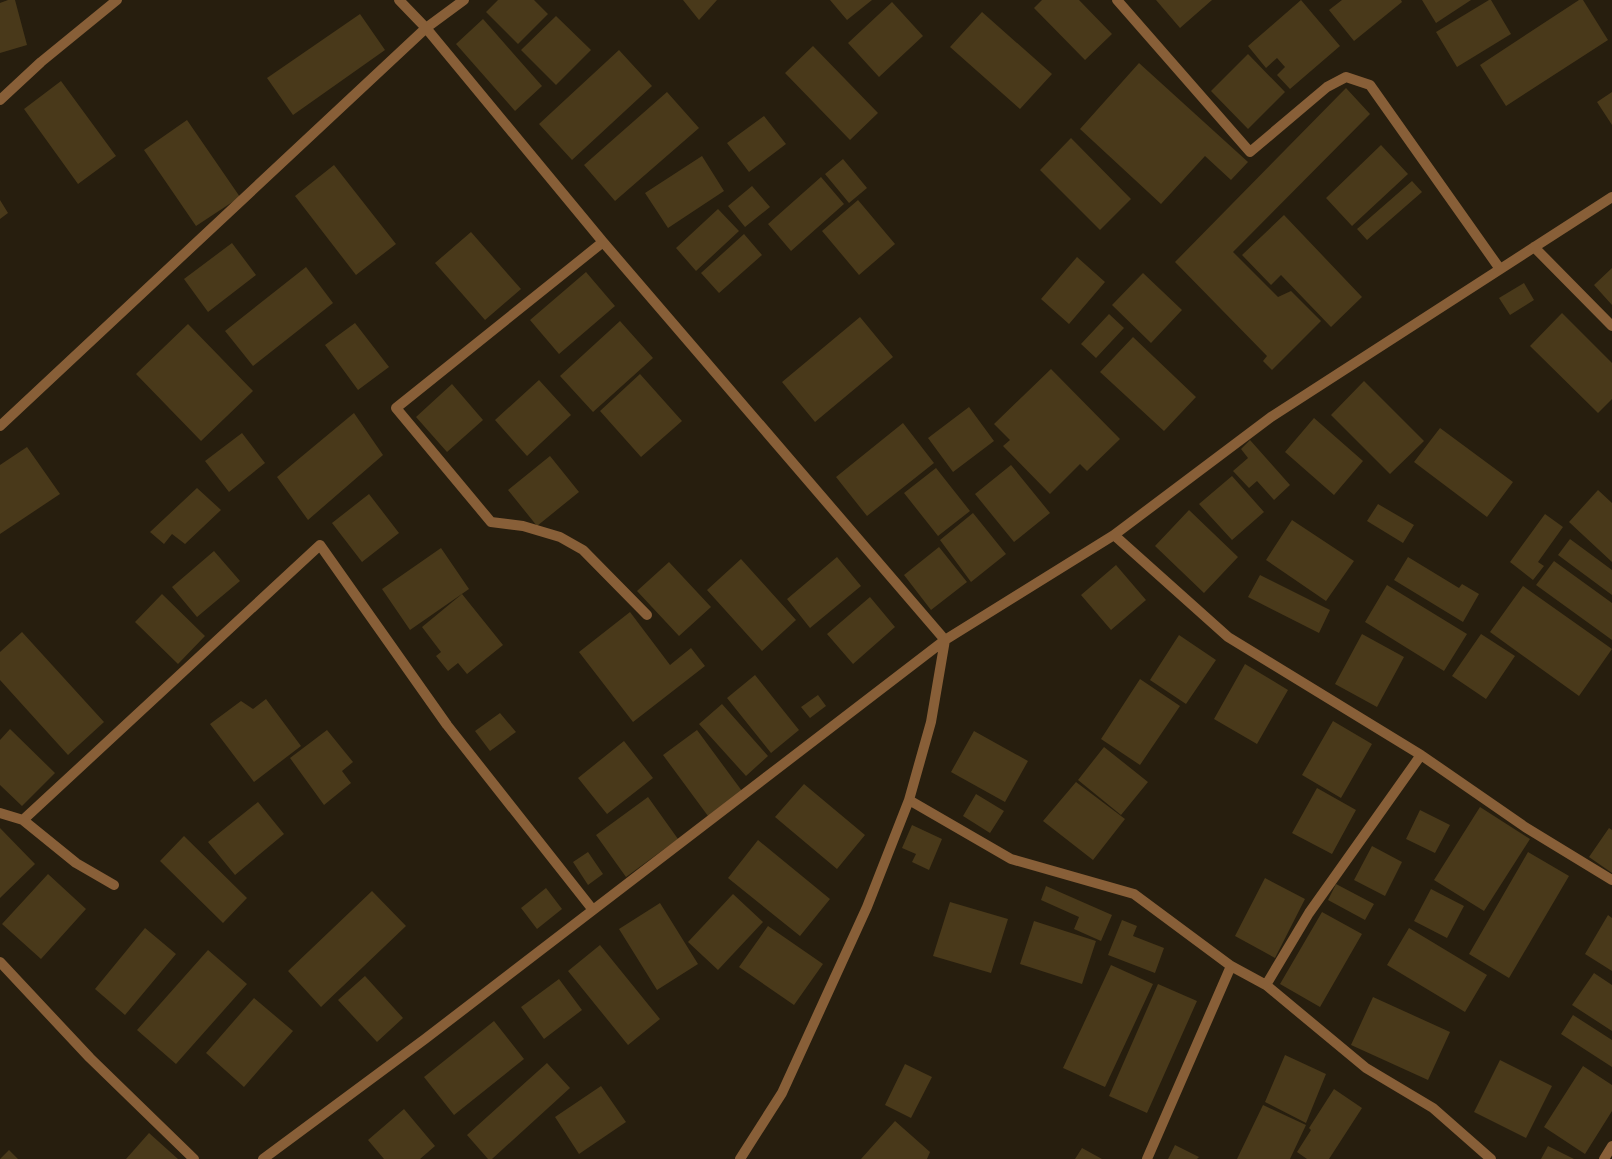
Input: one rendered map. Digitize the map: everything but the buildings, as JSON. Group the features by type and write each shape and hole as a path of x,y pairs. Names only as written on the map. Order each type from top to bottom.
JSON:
{"street":[{"path":"0,100 41,62 117,0"},
{"path":"399,0 426,28 603,242 945,640"},
{"path":"0,426 426,28 464,0"},
{"path":"1117,0 1250,152 1327,87 1346,77 1370,85 1500,269"},
{"path":"263,1159 425,1039 945,640 1114,535 1271,417 1612,197"},
{"path":"603,242 396,408 491,522 523,526 560,537 583,550 647,615"},
{"path":"1534,247 1612,326"},
{"path":"1114,535 1228,637 1421,755 1525,827 1612,880"},
{"path":"22,820 320,545 447,725 593,910"},
{"path":"740,1159 782,1093 866,907 909,800 931,722 945,640"},
{"path":"1266,985 1313,907 1421,755"},
{"path":"909,800 1011,859 1134,894 1231,966 1266,985 1366,1068 1433,1108 1491,1159"},
{"path":"0,813 22,820 76,862 114,885"},
{"path":"0,962 90,1058 194,1159"},
{"path":"1146,1159 1231,966"},
{"path":"1604,1159 1612,1146"}]}
